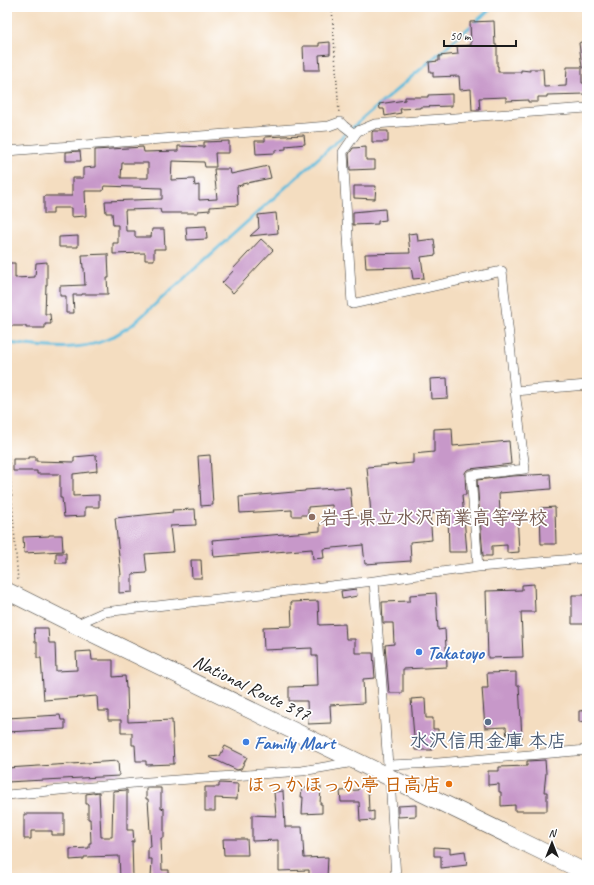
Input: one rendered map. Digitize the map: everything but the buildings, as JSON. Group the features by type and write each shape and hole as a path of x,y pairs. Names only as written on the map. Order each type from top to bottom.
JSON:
{"highway":[{"name":"National Route 397","path":"13,594 357,761 389,772 587,873"}],"street":[{"path":"478,567 471,475 525,470 502,271 352,304 343,152 355,132 375,124 587,108"},
{"path":"7,151 342,124 355,132"},
{"path":"515,391 587,385"},
{"path":"75,625 104,612 374,581 478,567 587,558"},
{"path":"374,581 396,878"},
{"path":"389,772 438,763 587,750"},
{"path":"7,795 302,771 357,761"}],"path":[{"path":"332,7 342,124"},
{"path":"7,435 13,594"}],"waterway":[{"path":"7,343 45,347 84,346 108,339 132,325 344,135 493,7"}],"place":[{"name":"岩手県立水沢商業高等学校","path":"312,517"},
{"name":"Takatoyo","path":"419,652"},
{"name":"水沢信用金庫 本店","path":"488,722"},
{"name":"Family Mart","path":"246,742"},
{"name":"ほっかほっか亭 日高店","path":"449,784"}]}
